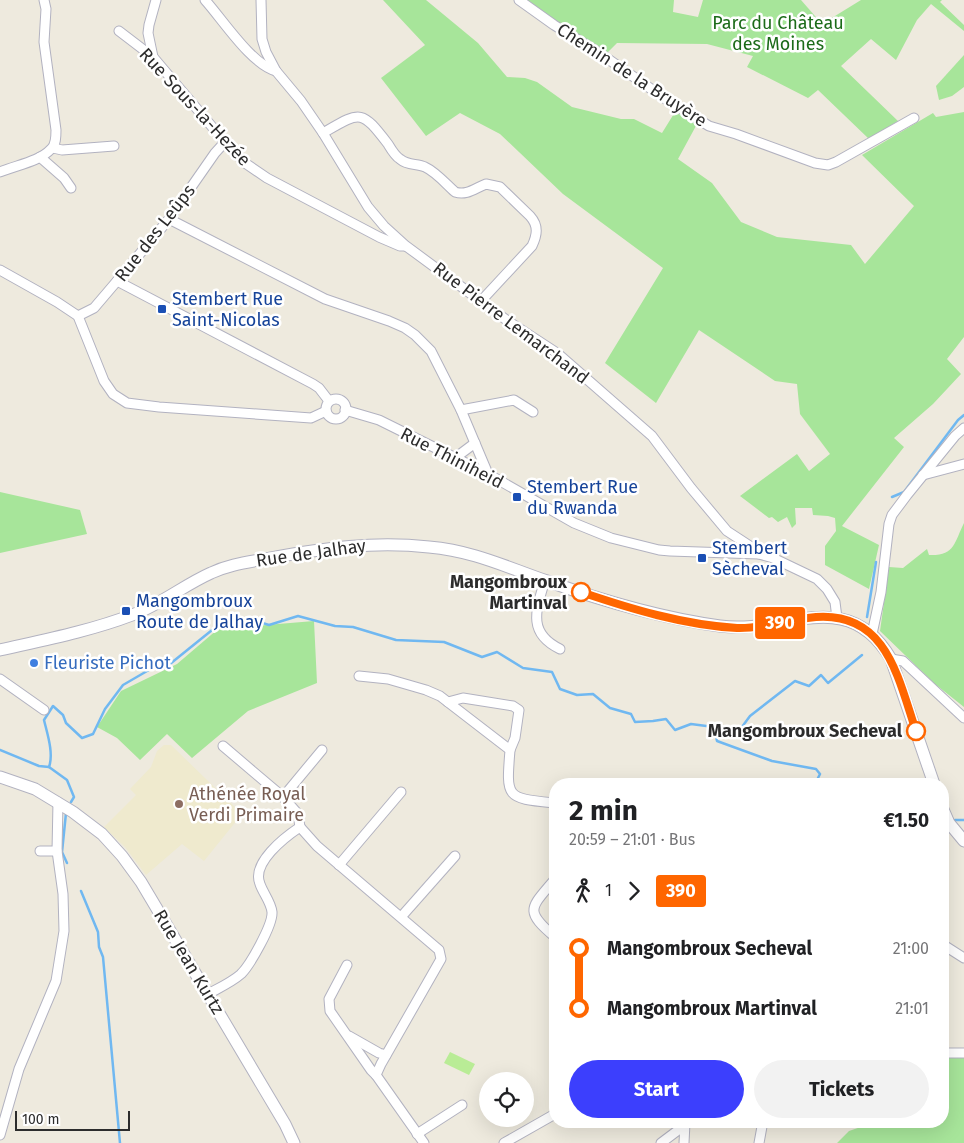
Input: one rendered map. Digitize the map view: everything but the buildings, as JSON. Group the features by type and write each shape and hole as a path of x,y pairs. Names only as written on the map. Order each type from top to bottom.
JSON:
{"main road":[{"name":"Rue de Jalhay","path":"0,650 131,616 192,582 232,565 321,548 384,544 431,547 487,558 545,580 643,611 724,627 754,627 817,617 837,618 856,623 872,634"},
{"path":"872,634 891,659 932,778"},
{"name":"Rue Jean Kurtz","path":"0,777 36,789 58,802 102,834 122,856 141,882 294,1143"},
{"path":"949,822 964,841"}],"street":[{"path":"0,169 40,157 53,148 56,130 44,42 46,9 44,0"},
{"path":"153,57 148,33 156,0"},
{"path":"205,0 253,57 267,68 276,71"},
{"name":"Chemin de la Bruyère","path":"519,0 667,100 709,126 814,163 828,165 836,162 914,118"},
{"name":"Rue Pierre Lemarchand","path":"261,1 262,39 266,52 276,71 301,101 368,207 384,226 406,246 481,301 557,353 652,436 691,488 727,531 759,554 773,558 817,579 828,589 835,602 837,618"},
{"name":"Rue Sous-la-Hezée","path":"119,31 153,57 245,163 267,178 379,237 400,246 406,246"},
{"path":"323,133 349,118 363,117 370,121 398,159 407,164 427,168 459,194 472,191 486,184 500,187 530,216 537,230 532,246 481,301"},
{"name":"Rue des Leûps","path":"78,316 94,308 117,281 169,219 215,153 225,142"},
{"path":"53,148 62,150 114,146"},
{"path":"40,157 64,178 71,188"},
{"path":"169,219 325,299 389,321 415,335 431,351 461,410 488,474"},
{"path":"0,270 78,316"},
{"path":"117,281 313,384 319,388 329,401 326,411"},
{"name":"Rue Thiniheid","path":"78,316 104,381 113,394 127,403 159,408 311,418 326,411 330,416 336,418 342,416 345,410 342,401 336,399 329,401"},
{"path":"461,410 514,400 534,412"},
{"name":"Rue Thiniheid","path":"345,410 379,420 488,474 574,523 611,538 659,550 759,554"},
{"path":"872,634 891,520 897,508 923,475 955,436 964,428"},
{"path":"455,458 468,450 475,442"},
{"path":"923,475 964,464"},
{"path":"545,580 539,600 538,630 543,639 560,650"},
{"path":"891,659 903,661 964,718"},
{"path":"359,676 388,679 426,690 448,702 510,750"},
{"path":"0,679 44,710"},
{"path":"448,702 463,698 513,706 519,710 515,738 510,750 509,788 514,795 521,799 549,802"},
{"path":"223,746 283,797 298,814 300,827 317,846 439,950 441,959 376,1075"},
{"path":"283,797 322,750"},
{"path":"339,865 401,792"},
{"path":"0,1134 19,1069 56,981 64,931 63,894 57,851 58,802"},
{"path":"208,994 240,975 247,967 271,922 272,912 259,882 259,872 262,864 284,838 300,827"},
{"path":"40,851 57,851"},
{"path":"401,917 455,856"},
{"path":"549,886 535,904 534,913 538,922 549,932"},
{"path":"949,948 964,958"},
{"path":"347,966 328,999 330,1011 424,1143"},
{"path":"347,1034 379,1053 386,1055"},
{"path":"949,1052 964,1053"},
{"path":"417,1134 462,1105"},
{"path":"504,1143 549,1117"},
{"path":"661,1143 679,1128"},
{"path":"684,1143 685,1128"},
{"path":"759,1143 762,1128"}],"shaded area":[{"name":"Athénée Royal Verdi Primaire","path":"164,745 171,745 242,814 204,861 182,844 146,875 125,847 104,827 136,795 130,789 151,767 157,751"}],"green space":[{"path":"383,0 426,0 478,43 507,77 525,78 537,82 572,107 621,119 634,119 662,133 675,112 697,124 678,159 712,183 741,222 777,237 851,245 865,264 914,206 862,155 933,113 936,117 964,112 964,337 947,359 961,374 933,404 894,438 904,447 842,526 879,545 869,589 825,565 825,546 836,531 835,518 813,515 812,508 795,508 796,524 792,528 787,517 778,522 772,517 769,518 740,496 797,454 809,471 830,454 800,414 797,384 775,381 699,330 656,403 605,363 663,268 563,194 500,134 460,113 426,136 381,78 425,45"},
{"name":"Parc du Château des Moines","path":"523,0 674,0 673,12 698,17 703,0 801,0 822,24 861,0 942,0 940,2 964,25 964,31 931,4 917,20 896,60 871,39 841,66 898,121 869,139 818,90 808,98 747,67 753,56 707,44 617,43 605,55"},
{"path":"964,55 964,87 952,96 939,100 936,86"},
{"path":"0,492 80,510 87,534 0,553"},
{"path":"964,523 964,707 935,684 880,631 889,567 903,568 927,549 929,555 938,555 949,551"},
{"path":"314,621 317,683 248,711 192,758 167,734 140,760 117,738 97,727 121,691 177,664 218,629"},
{"path":"450,1052 475,1064 469,1075 444,1063"},
{"path":"949,1057 964,1058 964,1143 837,1143 849,1131 858,1128 949,1128"}],"waterway":[{"path":"892,497 904,492 958,420 964,415"},
{"path":"867,617 876,562"},
{"path":"49,767 51,756 44,720 53,706 63,715 66,723 82,738 93,734 105,709 123,685 154,667 165,668 222,622 253,620 269,625 298,616 335,626 353,627 396,640 444,642 482,657 497,652 523,668 552,672 560,689 577,695 593,694 610,708 631,714 635,722 666,719 675,730 691,724 714,727 717,741 772,761 816,769 820,774 818,778"},
{"path":"714,727 739,731 750,716 795,681 809,686 821,675 828,683 862,655"},
{"path":"0,750 39,766 49,767 67,780 74,797 71,802"},
{"path":"66,813 62,852 67,863"},
{"path":"955,820 964,820"},
{"path":"81,891 98,932 99,947 103,957 120,1143"}],"bus line":[{"name":"390","path":"581,592 654,614 724,627 766,626 817,617 837,618 856,623 872,634 891,659 916,731"}],"place":[{"name":"Stembert Rue Saint-Nicolas","path":"162,309"},
{"name":"Stembert Rue du Rwanda","path":"517,497"},
{"name":"Stembert Sècheval","path":"702,558"},
{"name":"Mangombroux Martinval","path":"581,592"},
{"name":"Mangombroux Route de Jalhay","path":"126,611"},
{"name":"Fleuriste Pichot","path":"34,663"},
{"name":"Mangombroux Secheval","path":"916,731"},
{"name":"Athénée Royal Verdi Primaire","path":"179,804"}]}
